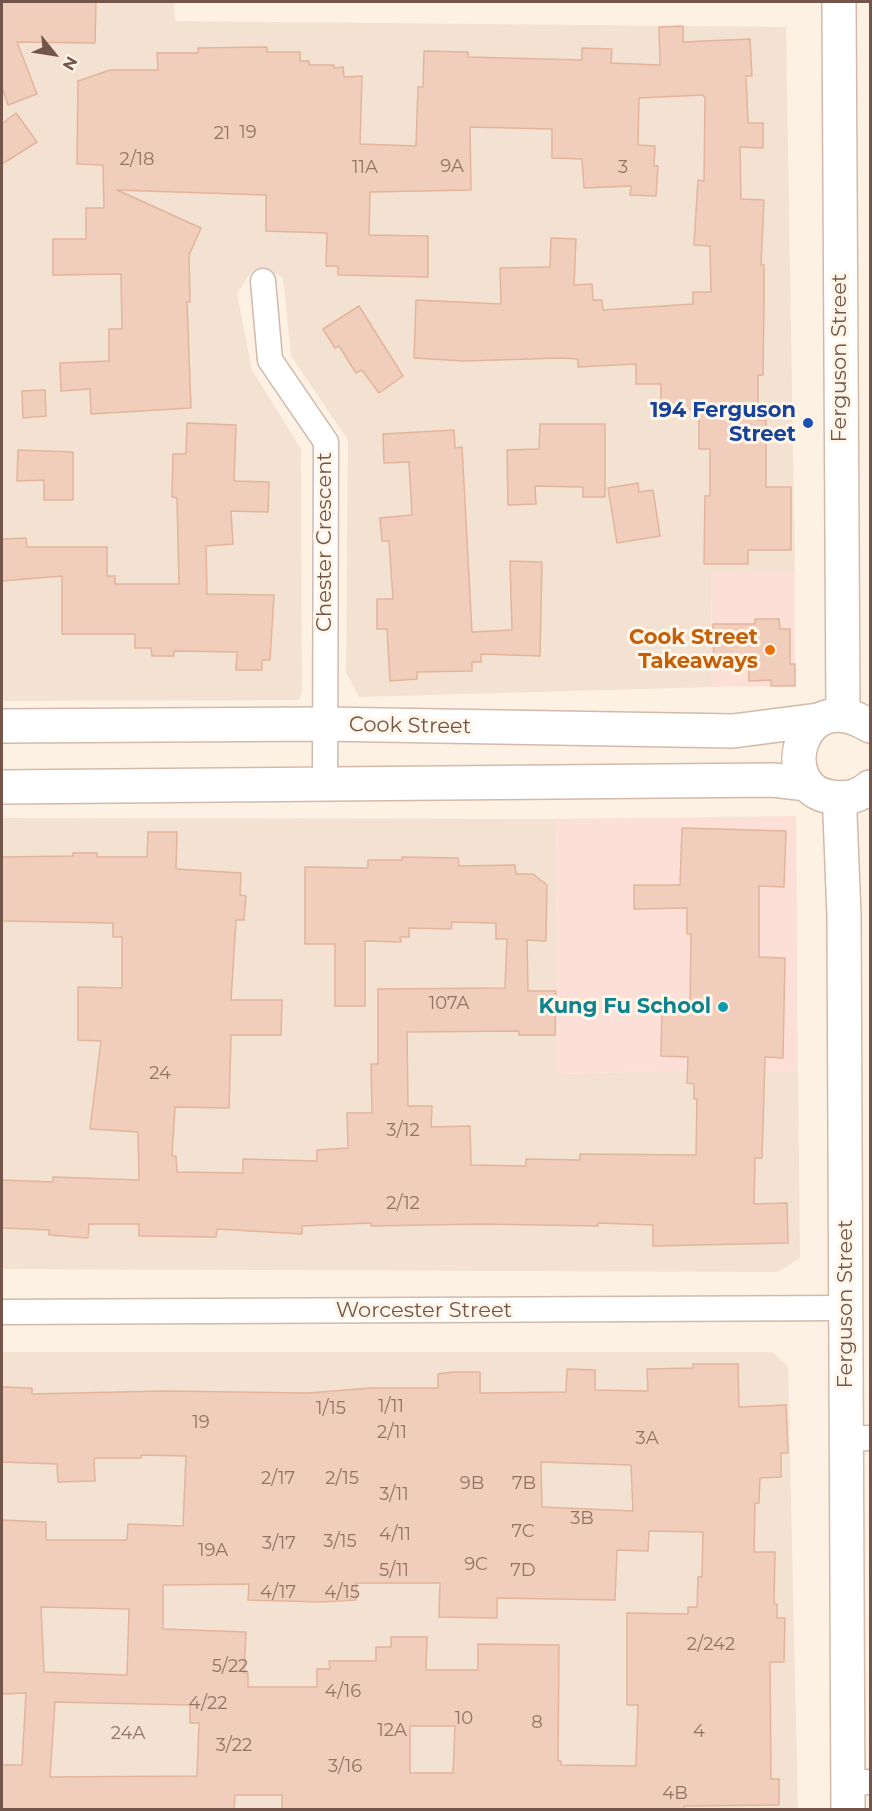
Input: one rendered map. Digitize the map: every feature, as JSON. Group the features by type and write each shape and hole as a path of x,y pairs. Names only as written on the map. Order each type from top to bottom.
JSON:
{"street":[{"name":"Ferguson Street","path":"839,2 844,720"},
{"name":"Chester Crescent","path":"263,281 270,360 326,442 323,724 325,785"},
{"name":"Cook Street","path":"2,726 323,724 733,731 844,720"},
{"path":"807,784 800,766 798,752 802,738 844,720"},
{"path":"2,787 773,780 807,784 825,796 861,793"},
{"name":"Ferguson Street","path":"856,1791 858,1438 846,1308 843,868 840,814 861,793"},
{"name":"Worcester Street","path":"2,1312 846,1308"}],"shaded area":[{"path":"2,2 174,2 175,21 786,27 795,571 711,572 712,687 359,697 346,672 348,440 291,356 283,278 269,270 252,271 237,294 252,370 301,449 302,693 299,700 2,701"},
{"path":"711,571 795,571 795,680 790,686 712,687"},
{"path":"796,816 798,1072 661,1071 558,1074 556,819"},
{"path":"2,818 556,819 558,1074 661,1071 798,1072 800,1258 778,1272 2,1269"},
{"path":"2,1352 772,1352 788,1366 798,1809 2,1809"}],"building":[{"path":"2,2 96,2 95,43 17,42 37,94 8,105 2,87"},
{"path":"683,26 683,42 750,39 752,76 746,76 748,123 763,123 763,148 740,147 741,199 764,200 761,265 764,265 763,375 758,375 758,420 766,420 766,487 791,487 791,550 748,550 748,564 704,564 705,496 710,496 710,449 699,449 699,409 661,410 661,384 636,384 636,364 578,367 578,359 561,358 464,361 414,358 416,300 501,304 500,268 550,267 551,238 576,239 574,285 592,284 593,300 602,300 603,310 693,304 693,292 711,292 710,246 694,245 698,180 704,181 705,98 703,95 639,98 638,145 655,146 654,166 658,166 656,196 630,195 631,186 584,188 582,159 552,158 552,129 470,127 471,190 370,192 369,235 428,236 428,277 338,275 338,266 326,266 327,233 266,231 266,195 117,190 201,228 189,255 190,302 187,302 191,408 91,414 90,389 61,391 60,363 109,361 109,329 122,329 121,274 53,275 53,239 86,239 86,208 104,208 103,165 77,164 78,81 110,70 158,70 157,53 198,53 198,48 267,47 267,52 300,52 300,61 309,61 309,65 334,65 334,68 343,67 344,77 362,76 360,144 416,146 418,87 423,87 424,51 468,52 468,57 582,60 582,48 612,49 611,63 660,65 659,27"},
{"path":"16,113 37,142 2,164 2,124"},
{"path":"359,306 403,376 379,393 362,370 356,373 339,346 335,348 323,329"},
{"path":"45,390 46,416 23,418 22,391"},
{"path":"187,423 236,425 234,481 269,482 268,512 231,511 233,544 206,546 207,594 274,595 270,660 262,660 262,670 236,670 237,652 174,651 174,656 152,656 151,648 135,648 135,634 62,634 62,576 2,581 2,539 26,538 27,547 107,547 107,576 115,576 115,584 179,584 177,498 172,497 173,454 186,454"},
{"path":"540,424 605,424 605,497 583,497 583,487 535,486 536,504 508,505 507,450 539,449"},
{"path":"454,430 455,448 462,447 472,632 512,630 510,561 542,562 540,656 481,654 481,662 472,662 472,671 417,672 417,679 390,681 387,629 377,629 377,599 393,599 389,541 382,541 380,518 412,515 409,462 384,463 383,434"},
{"path":"18,450 73,452 73,500 44,500 44,480 17,481"},
{"path":"638,483 639,492 653,490 660,536 617,543 608,488"},
{"name":"Cook Street Takeaways","path":"755,619 779,619 780,629 790,629 790,664 795,664 795,686 771,686 771,680 749,681 749,664 714,664 713,624 755,624"},
{"path":"682,828 786,831 784,887 759,886 759,957 785,958 783,1058 765,1057 762,1158 755,1158 754,1204 787,1203 788,1243 653,1246 653,1225 598,1223 598,1226 481,1224 371,1226 371,1223 302,1226 302,1234 217,1229 216,1237 139,1236 139,1224 89,1224 88,1238 49,1235 49,1230 2,1228 2,1180 53,1182 53,1177 139,1180 138,1132 90,1129 101,1041 78,1040 78,987 122,988 122,937 113,937 113,923 2,921 2,857 73,856 73,853 97,853 97,857 147,857 148,832 177,832 176,869 241,873 240,895 246,896 244,920 236,920 231,1000 282,1000 281,1035 231,1035 229,1108 175,1107 172,1156 176,1156 177,1172 243,1173 243,1159 317,1161 317,1150 348,1148 347,1113 372,1113 371,1064 378,1064 378,989 505,988 507,939 496,939 496,923 452,922 451,929 409,928 409,937 400,937 401,942 365,941 365,1006 335,1006 335,944 305,944 305,867 368,868 368,860 402,860 402,857 458,858 459,866 515,865 516,874 533,874 547,885 546,941 527,940 528,991 556,991 555,1035 519,1035 519,1031 407,1032 408,1106 432,1106 431,1127 470,1126 471,1165 526,1166 526,1159 580,1160 580,1154 696,1155 697,1099 694,1099 694,1084 687,1083 688,1057 661,1056 662,1006 690,1006 691,934 687,934 687,908 634,909 634,885 680,885"},
{"path":"693,1364 738,1364 739,1407 786,1405 788,1453 781,1453 781,1477 760,1478 759,1503 755,1503 754,1552 775,1552 774,1604 777,1604 777,1618 785,1618 784,1662 770,1662 771,1779 779,1779 779,1805 684,1806 684,1809 282,1809 282,1795 235,1795 234,1809 2,1809 2,1765 22,1765 26,1693 2,1694 2,1520 46,1522 46,1540 127,1540 128,1524 183,1526 186,1456 141,1455 141,1458 94,1458 95,1481 58,1482 57,1464 2,1462 2,1387 32,1388 32,1394 164,1391 308,1393 371,1388 438,1388 438,1374 480,1372 480,1393 566,1392 567,1369 595,1370 595,1390 648,1391 647,1369 693,1368","holes":["541,1462 631,1465 633,1511 542,1507","649,1531 703,1532 702,1577 698,1577 697,1607 688,1607 688,1614 627,1613 627,1705 638,1705 636,1766 561,1765 561,1761 558,1761 559,1645 478,1644 478,1670 426,1670 427,1637 391,1637 391,1647 376,1647 376,1661 329,1661 330,1669 317,1669 317,1687 248,1687 248,1673 244,1673 246,1632 163,1629 163,1585 249,1584 248,1600 321,1602 356,1600 356,1583 440,1583 439,1617 497,1618 497,1598 615,1600 617,1550 648,1551","41,1607 129,1609 127,1675 44,1672","55,1702 190,1705 190,1723 199,1723 197,1776 50,1777","410,1726 455,1726 453,1773 410,1773"]}],"place":[{"name":"194 Ferguson Street","path":"808,423"},
{"name":"Cook Street Takeaways","path":"770,650"},
{"name":"Kung Fu School","path":"723,1007"}]}
